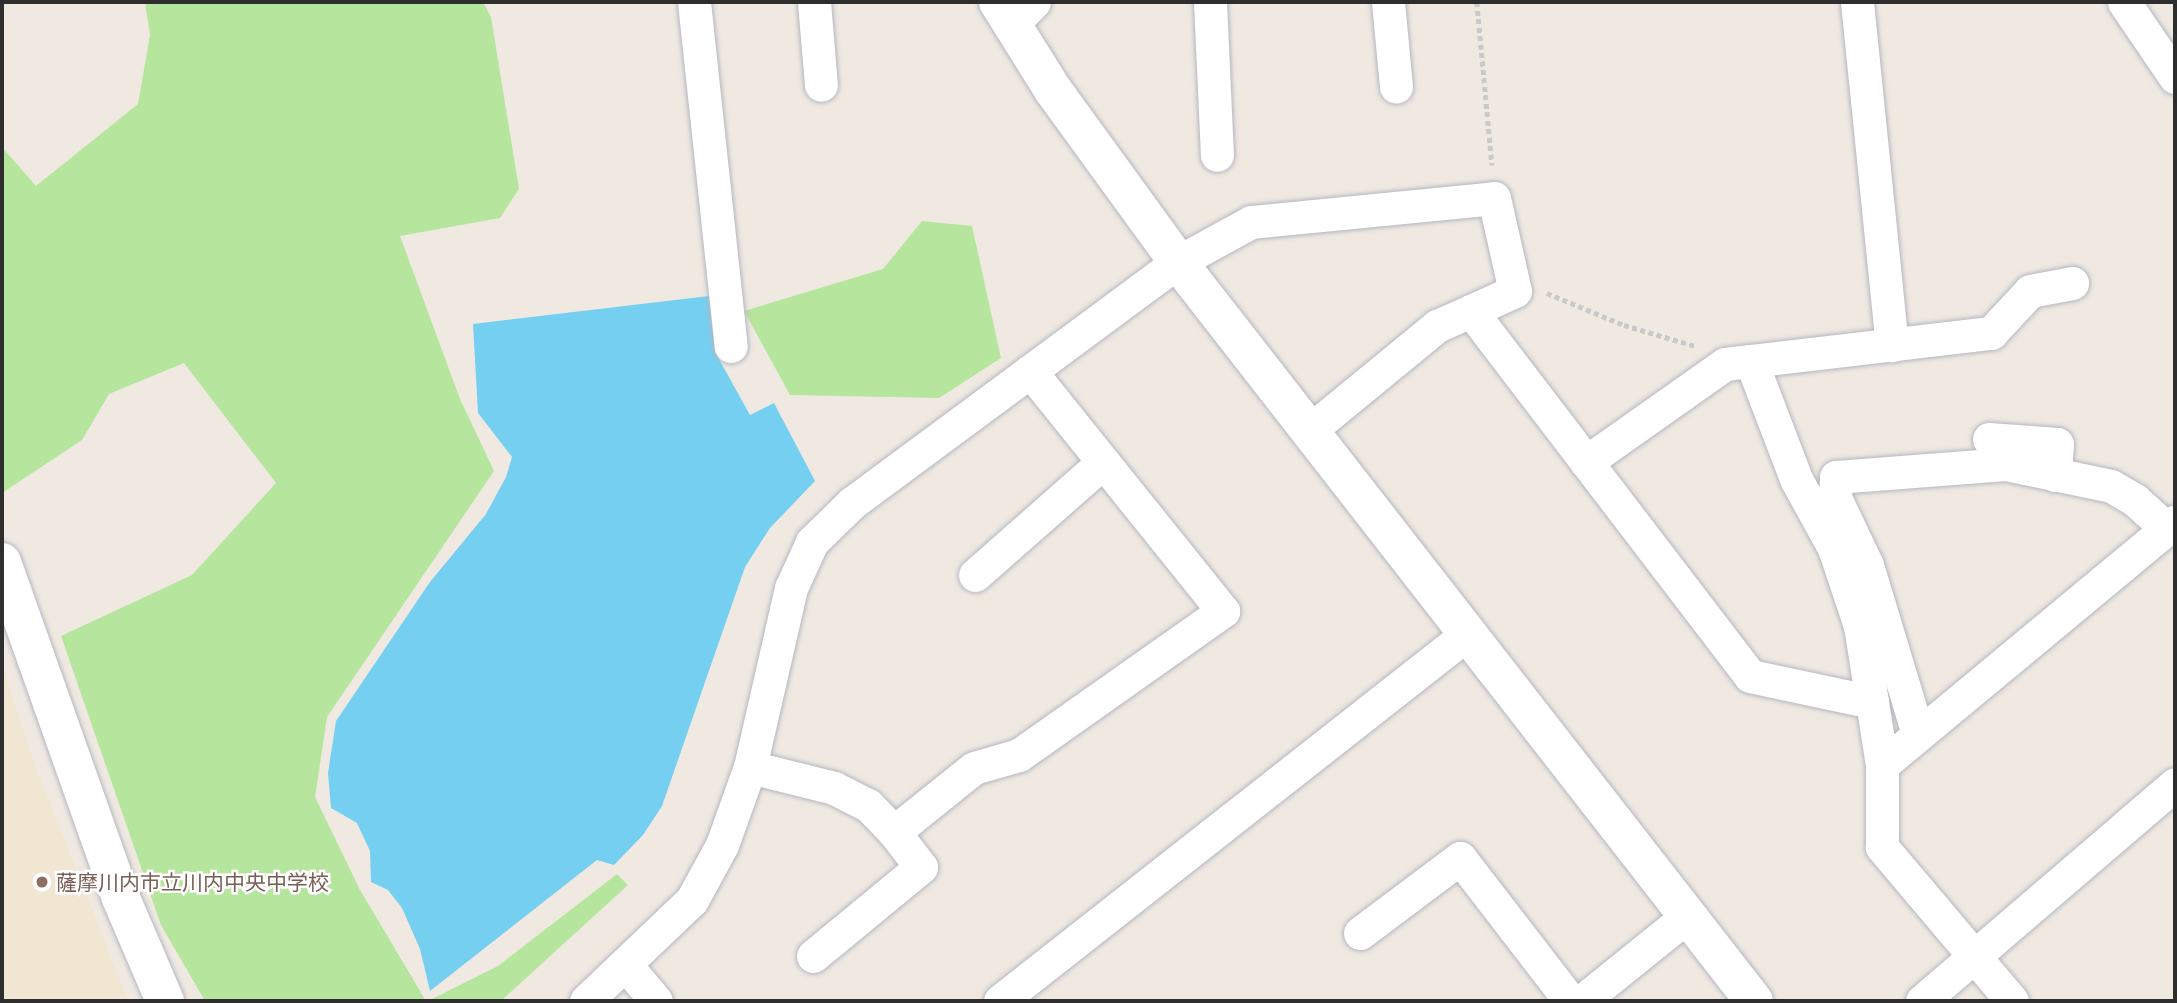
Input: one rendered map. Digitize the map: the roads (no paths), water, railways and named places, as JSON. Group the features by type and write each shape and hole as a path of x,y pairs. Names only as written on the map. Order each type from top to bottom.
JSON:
{"street":[{"path":"694,2 731,346"},
{"path":"814,2 821,85"},
{"path":"1210,2 1217,155"},
{"path":"1388,2 1396,87"},
{"path":"1857,2 1892,345"},
{"path":"2124,2 2175,77"},
{"path":"1015,9 1053,90 1178,262 1754,1001"},
{"path":"586,1001 692,900 722,845 750,767 791,588 812,542 852,503 1178,262 1251,222 1494,198 1515,291 1437,326 1309,431"},
{"path":"1586,462 1738,363 1991,333 2030,291 2072,283"},
{"path":"1471,311 1750,676 1872,702"},
{"path":"1738,363 1834,548 1860,626 1882,765 1882,847 2012,1001"},
{"path":"894,832 974,768 1019,755 1223,611 1030,371"},
{"path":"1989,439 2057,444 2055,474"},
{"path":"975,575 1103,462"},
{"path":"1882,765 2171,525 2135,499 2111,486 2006,464 1836,477 1835,498 1867,565 1918,734"},
{"path":"2,562 120,896 165,1001"},
{"path":"1000,1001 1467,634"},
{"path":"750,767 834,788 868,805 894,832 921,867 813,956"},
{"path":"1922,1001 2175,784"},
{"path":"1360,933 1460,858 1570,1001"},
{"path":"1582,1001 1686,917"},
{"path":"625,964 656,1001"}],"water":[{"path":"709,296 715,352 750,415 774,403 815,481 770,528 745,567 662,806 643,835 614,865 597,860 430,991 420,949 402,908 388,890 371,882 370,851 357,823 331,808 328,773 336,721 430,582 486,514 506,477 512,457 478,413 473,324"}],"place":[{"name":"薩摩川内市立川内中央中学校","path":"42,882"}]}
